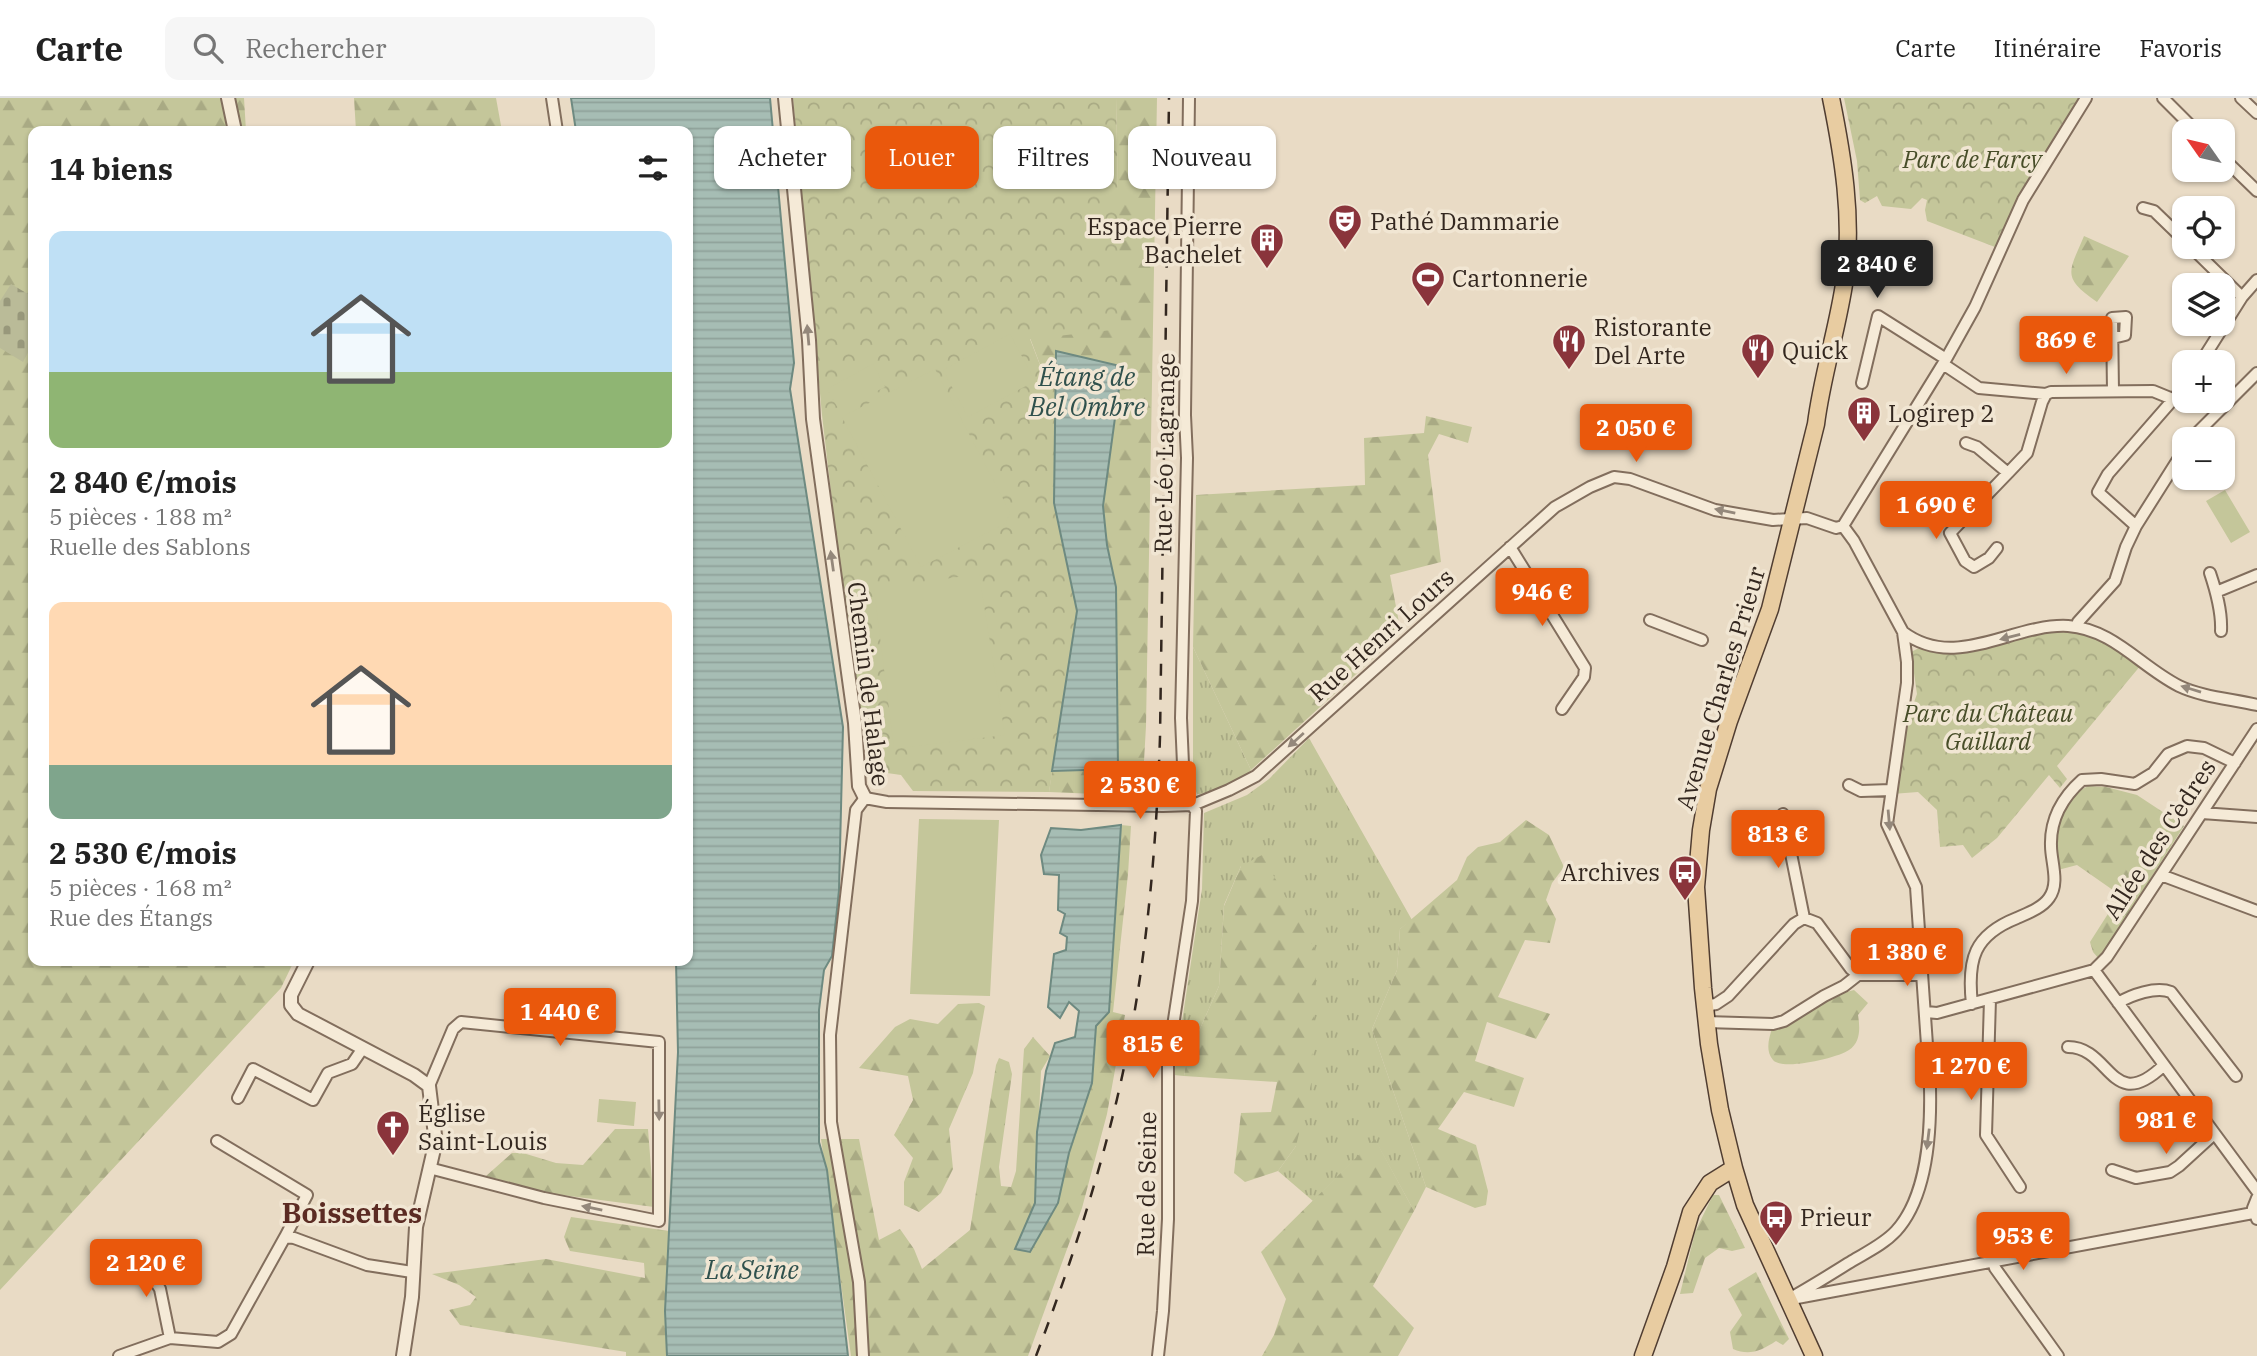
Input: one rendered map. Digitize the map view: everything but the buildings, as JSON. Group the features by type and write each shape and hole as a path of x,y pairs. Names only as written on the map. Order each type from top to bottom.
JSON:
{"main road":[{"name":"Avenue Charles Prieur","path":"1814,1356 1745,1205 1720,1110 1706,1014 1697,906 1697,862 1714,767 1765,624 1816,424 1819,395 1838,321 1847,257 1846,195 1831,98"},
{"path":"1643,1356 1675,1267 1691,1212 1710,1184 1734,1168"}],"street":[{"path":"228,98 235,126"},
{"path":"552,98 556,126"},
{"name":"Chemin de Halage","path":"785,98 809,341 813,419 855,723 859,786 864,798 856,810 830,1035 831,1122 859,1282 863,1356"},
{"name":"Rue Léo Lagrange","path":"1189,98 1185,415 1187,458 1181,718 1184,786 1186,796 1193,805"},
{"path":"1787,1300 1880,1244 1896,1231 1912,1209 1923,1172 1931,1114 1916,887 1887,824 1907,683 1906,648 1903,632 1854,541 1843,526 1945,361 1975,307 2023,200 2086,98"},
{"path":"2162,98 2184,119"},
{"path":"2241,98 2257,113"},
{"path":"2235,170 2257,191"},
{"path":"2143,208 2154,211 2172,228"},
{"path":"2203,259 2242,297"},
{"path":"2209,350 2242,297 2257,279"},
{"path":"1862,383 1878,316 1945,361 1979,388 2046,394 2154,391 2172,399"},
{"path":"2113,338 2113,391"},
{"path":"2203,427 2257,373"},
{"path":"1997,548 1990,558 1974,567 1965,561 1950,533 2027,453 2046,394"},
{"path":"2136,526 2098,492 2108,474 2172,403"},
{"path":"1966,443 1977,447 2008,473"},
{"path":"2077,627 2078,622 2115,581 2136,526 2172,469"},
{"name":"Rue Henri Lours","path":"1193,805 1256,776 1555,507 1590,487 1614,477 1630,479 1715,510 1773,520 1811,518 1836,528 1843,526"},
{"path":"1510,547 1585,668 1584,677 1562,709"},
{"path":"2210,573 2222,621 2221,631"},
{"path":"2216,593 2257,575"},
{"path":"1650,620 1702,640"},
{"path":"1903,632 1916,641 1937,647 1969,647 2055,626 2077,627 2104,635 2179,686 2257,705"},
{"path":"1906,648 1916,641"},
{"name":"Allée des Cèdres","path":"2094,970 2107,957 2257,729"},
{"path":"1972,1004 1971,971 1983,939 1995,927 2034,911 2049,899 2054,888 2052,831 2057,812 2071,790 2082,780 2101,779 2135,784 2153,773 2168,754 2187,746 2204,748 2235,763"},
{"path":"1849,785 1861,791 1891,790"},
{"path":"864,798 887,802 1193,805"},
{"name":"Rue de Seine","path":"1158,1356 1168,1219 1168,1059 1192,901 1196,811 1193,805"},
{"path":"2202,813 2257,817"},
{"path":"1783,814 1804,918"},
{"path":"2161,875 2257,911"},
{"path":"1706,1014 1728,996 1794,924 1804,918"},
{"path":"1804,918 1817,923 1858,975"},
{"path":"306,966 291,995 290,1005 298,1014 414,1075 429,1086"},
{"path":"1926,1012 1937,1013 2094,970 2257,1191"},
{"path":"1706,1014 1773,1024 1784,1021 1858,975 1922,975"},
{"path":"2118,1003 2128,996 2164,989 2171,992 2236,1076"},
{"path":"1990,999 1986,1135 2020,1187"},
{"path":"403,1356 412,1297 416,1227 435,1135 429,1086 453,1029 461,1022 659,1042 659,1221 544,1198 429,1168"},
{"path":"2068,1047 2078,1047 2090,1054 2121,1083 2132,1084 2152,1075 2163,1066"},
{"path":"238,1098 253,1069 313,1100 328,1073 352,1064 363,1048"},
{"path":"2112,1170 2136,1178 2170,1172 2214,1134"},
{"path":"119,1356 170,1338 218,1342 231,1334 307,1195 216,1141"},
{"path":"1787,1300 2255,1216 2254,1203 2257,1198"},
{"path":"285,1237 367,1265 412,1272"},
{"path":"140,1262 141,1272 155,1281 160,1289 170,1338"},
{"path":"1993,1262 2058,1356"}],"green space":[{"path":"0,98 244,98 246,126 28,126 28,966 292,966 281,988 0,1290"},
{"path":"354,98 496,98 501,126 356,126"},
{"path":"793,98 1116,98 1121,329 1030,339 1047,383 1056,384 1054,503 1077,611 1049,792 913,791 901,775 887,773 881,746 861,748 822,415 801,189 851,189 851,126 796,126"},
{"path":"1116,98 1157,98 1157,126 1128,126 1128,189 1155,189 1146,726 1142,796 1049,792 1052,771 1118,769 1116,587 1107,545 1103,506 1120,381 1057,351 1056,384 1047,383 1030,338 1118,196"},
{"name":"Parc de Farcy","path":"1844,98 2079,98 2056,133 1995,247 1927,221 1927,200 1922,198 1911,209 1882,206 1877,196 1865,203 1860,200 1857,161"},
{"path":"2084,236 2129,256 2097,302 2078,286 2071,273"},
{"path":"11,284 28,294 28,352 23,362 0,348 0,301"},
{"path":"1010,334 1035,381 968,417 943,370"},
{"path":"873,364 885,387 839,410 827,389"},
{"path":"935,369 1010,512 1006,523 921,567 842,417"},
{"path":"1426,416 1472,427 1468,443 1439,434 1428,455 1441,562 1390,575 1401,633 1251,770 1193,647 1196,495 1365,485 1364,438 1424,433"},
{"path":"2225,490 2250,532 2231,543 2206,501"},
{"path":"979,574 1005,735 894,749 874,589"},
{"name":"Parc du Château Gaillard","path":"2056,630 2080,632 2102,638 2141,665 2057,766 2067,779 2060,788 2049,775 1997,838 1972,858 1963,845 1940,847 1937,810 1918,792 1892,794 1900,741 1917,694 1911,652 1919,648 1952,650 1988,646"},
{"path":"1193,647 1251,770 1227,788 1197,794 1193,784"},
{"path":"1309,738 1412,920 1400,929 1397,970 1372,1029 1426,1187 1414,1211 1375,1140 1313,1201 1278,1171 1296,1146 1241,866 1224,905 1219,986 1199,1031 1189,1046 1184,1076 1174,1075 1202,889 1204,813 1247,795 1269,779"},
{"path":"2088,786 2106,787 2137,795 2184,826 2099,959 2090,942 2120,895 2077,865 2058,870 2057,858 2058,834 2064,812 2077,793"},
{"path":"919,819 999,820 990,996 910,994"},
{"path":"1526,820 1549,835 1564,867 1552,883 1546,900 1556,919 1550,943 1525,940 1498,997 1550,1014 1536,1039 1487,1022 1475,1061 1524,1078 1514,1107 1464,1092 1438,1129 1476,1145 1488,1191 1486,1205 1475,1208 1426,1187 1372,1029 1397,970 1400,929 1457,880 1467,857 1478,847 1500,842"},
{"path":"1121,825 1131,826 1113,1012 1125,1015 1107,1114 1082,1208 1028,1356 851,1356 821,1139 859,1139 879,1240 900,1229 914,1249 922,1269 970,1230 999,1058 1009,1062 1012,1074 999,1167 1001,1186 1011,1187 1016,1171 1024,1049 1033,1037 1050,1056 1041,1071 1035,1203 1015,1249 1030,1252 1058,1203 1069,1153 1092,1083 1096,1026 1109,1012"},
{"path":"1262,855 1317,953 1311,1084 1296,1146 1278,1171 1245,1182 1234,1173 1241,1113 1271,1112 1277,1082 1184,1076 1189,1046 1199,1031 1219,986 1224,906 1241,866"},
{"path":"1854,990 1868,1003 1858,1015 1859,1034 1853,1047 1822,1060 1798,1064 1778,1063 1773,1060 1768,1048 1772,1028 1835,995"},
{"path":"979,1003 985,1006 973,1073 949,1129 953,1169 941,1193 919,1212 904,1205 904,1182 913,1158 894,1135 913,1100 908,1076 859,1068 895,1027 910,1019 938,1024 958,1004"},
{"path":"599,1099 636,1102 634,1126 597,1122"},
{"path":"615,1129 648,1129 654,1207 539,1192 486,1176 512,1153 523,1153 556,1163 583,1165"},
{"path":"1375,1139 1414,1211 1373,1286 1414,1328 1398,1356 1262,1356 1274,1335 1286,1299 1261,1252"},
{"path":"1713,1195 1719,1195 1745,1248 1732,1251 1719,1248 1705,1258 1693,1293 1680,1294 1695,1232"},
{"path":"571,1217 669,1231 665,1311 667,1356 626,1356 626,1352 460,1325 449,1310 470,1305 476,1297 459,1285 432,1274 546,1259 645,1278 644,1263 570,1251 564,1237"},
{"path":"1756,1272 1789,1339 1783,1345 1776,1341 1760,1350 1744,1352 1733,1349 1730,1332 1742,1315 1728,1289"}],"water":[{"name":"La Seine","path":"571,98 770,98 773,126 714,126 714,189 778,189 794,363 790,389 843,727 839,890 832,956 824,970 819,1010 819,1142 827,1170 848,1356 667,1356 665,1311 678,1052 676,966 693,966 693,126 575,126"},
{"name":"Étang de Bel Ombre","path":"1056,351 1116,365 1120,381 1103,506 1107,545 1116,587 1118,769 1052,771 1077,611 1054,503"},
{"path":"1121,825 1109,1012 1096,1026 1092,1083 1069,1153 1058,1203 1030,1252 1015,1249 1035,1203 1037,1132 1046,1071 1055,1043 1075,1037 1079,1011 1069,1002 1060,1018 1048,1007 1054,954 1066,950 1067,937 1060,933 1065,914 1058,910 1059,875 1044,874 1041,855 1051,828 1081,830"}],"railway":[{"path":"1036,1356 1081,1229 1109,1132 1127,1054 1148,919 1160,737 1169,98"}],"place":[{"name":"Pathé Dammarie","path":"1345,251"},
{"name":"Espace Pierre Bachelet","path":"1267,270"},
{"name":"Cartonnerie","path":"1428,308"},
{"name":"Ristorante Del Arte","path":"1569,371"},
{"name":"Quick","path":"1758,380"},
{"name":"Logirep 2","path":"1864,443"},
{"name":"Archives","path":"1685,902"},
{"name":"Église Saint-Louis","path":"393,1157"},
{"name":"Prieur","path":"1776,1247"}],"district":[{"name":"Boissettes","path":"352,1212"}]}
